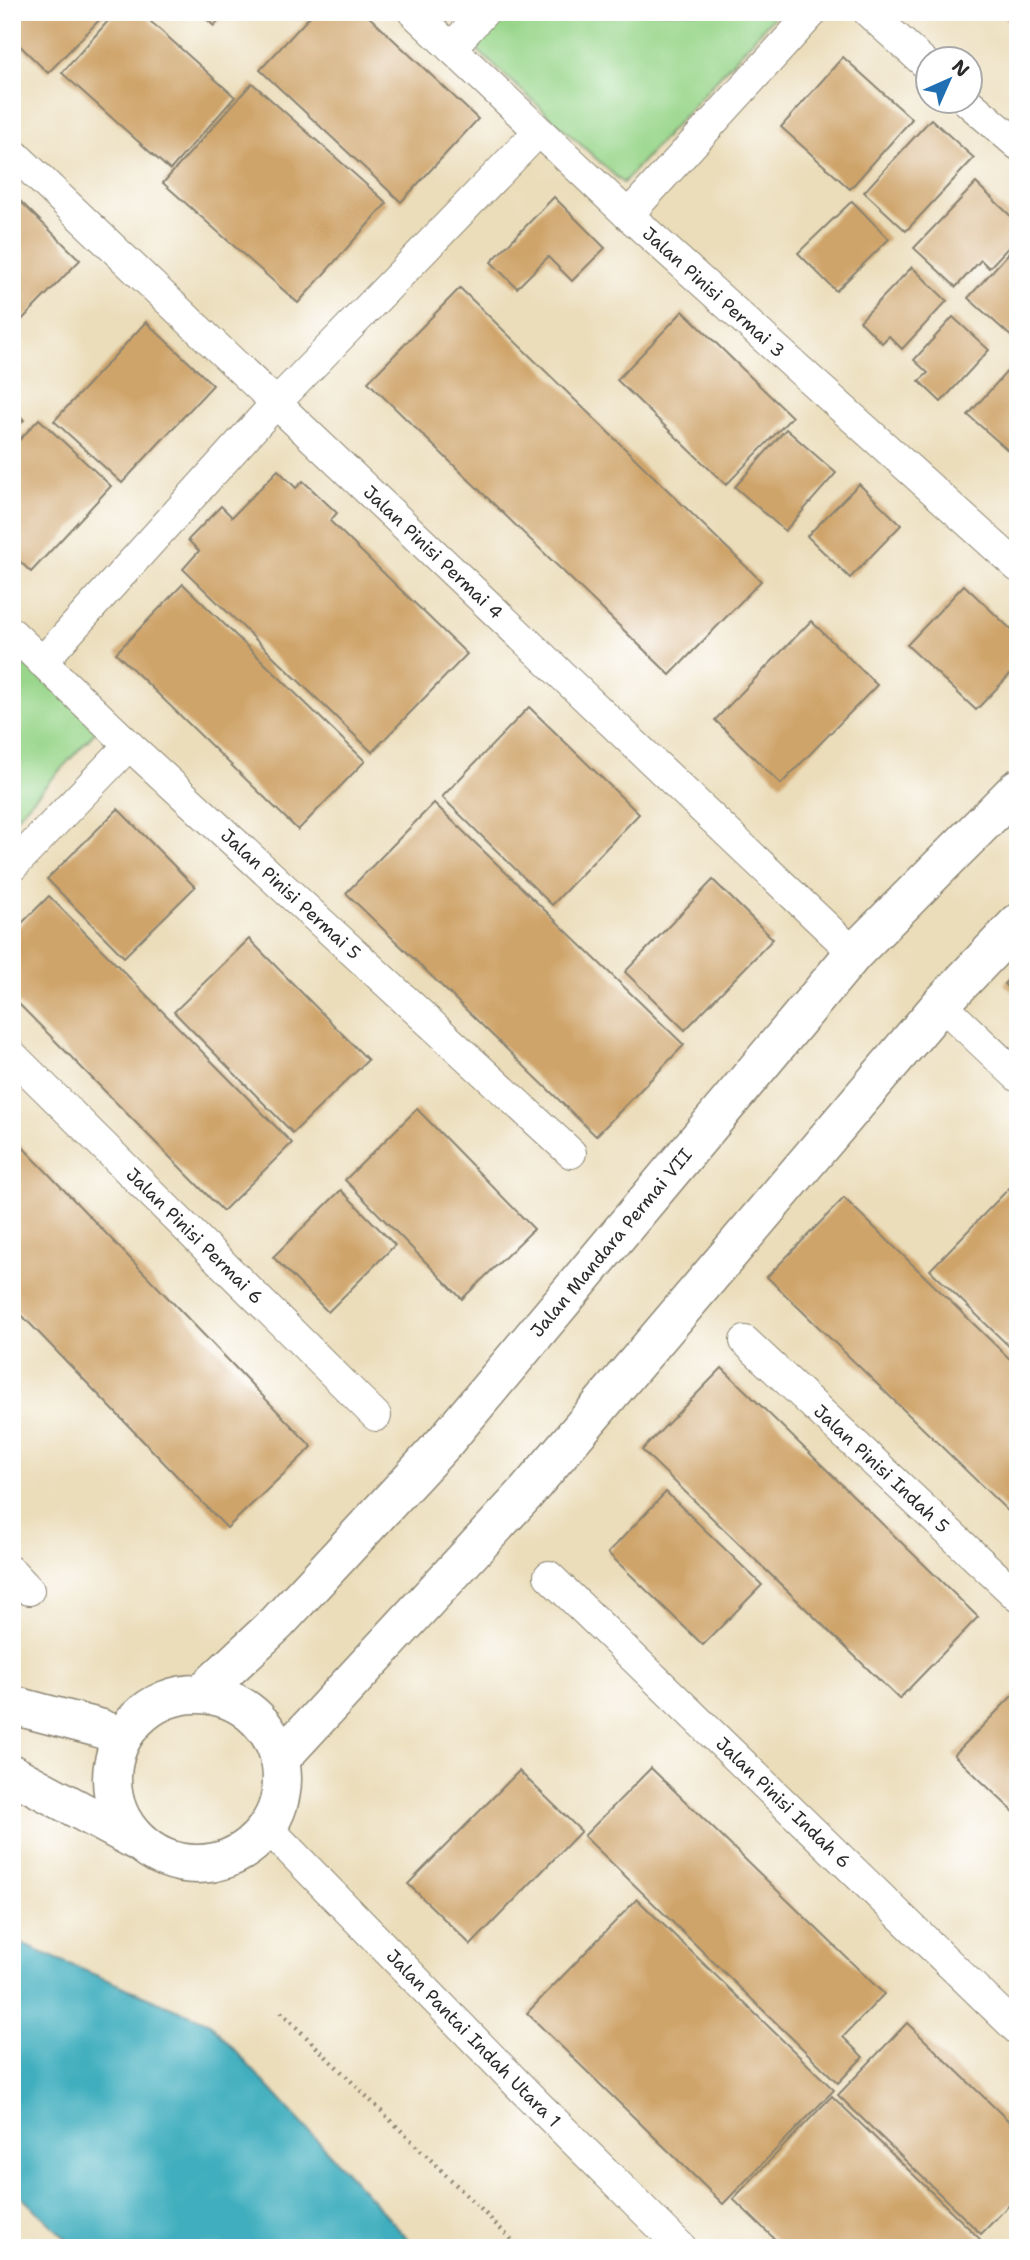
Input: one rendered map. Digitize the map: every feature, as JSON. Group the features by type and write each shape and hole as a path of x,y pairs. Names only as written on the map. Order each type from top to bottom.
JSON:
{"main road":[{"name":"Jalan Mandara Permai VII","path":"202,1693 276,1623 443,1444 854,953 1018,788"},
{"path":"280,1759 526,1493 941,1004 1018,923"},
{"path":"12,1774 165,1858 191,1864 218,1862 246,1849 268,1828 281,1795 283,1776 280,1759 270,1734 251,1713 228,1699 202,1693 167,1699 137,1717 122,1737 114,1759 111,1782 116,1805 126,1826 142,1844"},
{"path":"12,1705 99,1728 122,1737"}],"street":[{"name":"Jalan Pinisi Permai 3","path":"413,12 628,215 1018,567"},
{"path":"451,48 484,12"},
{"path":"628,215 813,12"},
{"path":"868,12 914,53"},
{"path":"984,116 1018,145"},
{"path":"42,662 275,404 538,132"},
{"name":"Jalan Pinisi Permai 4","path":"12,152 854,953"},
{"name":"Jalan Pinisi Permai 5","path":"12,633 129,745 571,1153"},
{"path":"12,867 129,745"},
{"path":"941,1004 1018,1077"},
{"name":"Jalan Pinisi Permai 6","path":"12,1055 376,1416"},
{"name":"Jalan Pinisi Indah 5","path":"745,1341 1018,1597"},
{"name":"Jalan Pinisi Indah 6","path":"549,1576 1017,2027"},
{"name":"Jalan Pantai Indah Utara 1","path":"268,1828 534,2101 682,2248"}],"path":[{"path":"281,2012 520,2248"}],"green space":[{"path":"508,12 778,12 623,183 475,48"},
{"path":"12,650 98,729 12,822"}],"water":[{"path":"12,1940 210,2023 416,2248 76,2248 12,2188"}],"building":[{"path":"12,12 107,12 48,73 12,38"},
{"path":"116,12 140,12 235,97 170,170 62,73"},
{"path":"199,12 227,12 214,26"},
{"path":"314,12 364,12 478,119 401,202 260,70"},
{"path":"999,12 1018,12 1018,29"},
{"path":"843,57 912,119 850,189 781,127"},
{"path":"252,83 387,203 298,303 163,183"},
{"path":"931,119 974,158 906,231 864,192"},
{"path":"976,183 1018,223 1018,237 989,268 981,260 956,287 914,248"},
{"path":"15,196 80,260 12,330 12,199"},
{"path":"554,197 605,248 572,281 548,257 517,288 491,262"},
{"path":"852,201 889,239 836,291 798,253"},
{"path":"1018,243 1018,334 1014,339 968,298"},
{"path":"912,267 947,301 902,349 889,336 882,343 860,321"},
{"path":"460,288 761,581 670,675 368,382"},
{"path":"683,311 792,417 726,485 617,380"},
{"path":"953,317 989,350 941,402 919,381 928,373 914,360"},
{"path":"146,322 213,385 122,483 54,421"},
{"path":"1018,359 1018,443 1010,452 968,415"},
{"path":"12,408 24,420 12,432"},
{"path":"39,419 111,486 31,572 12,554 12,448"},
{"path":"786,429 836,473 785,531 735,487"},
{"path":"278,470 296,488 303,481 337,513 330,521 467,654 372,752 183,569 199,551 188,540 221,506 232,517"},
{"path":"859,484 901,525 850,578 807,536"},
{"path":"183,584 365,761 298,830 116,653"},
{"path":"964,585 1018,636 1018,666 976,710 907,645"},
{"path":"811,621 877,685 781,784 715,720"},
{"path":"529,707 639,814 552,905 442,797"},
{"path":"434,803 684,1045 596,1136 346,893"},
{"path":"118,809 195,887 124,957 47,879"},
{"path":"713,880 773,939 685,1030 625,972"},
{"path":"49,896 292,1143 223,1211 12,997 12,933"},
{"path":"249,939 368,1060 293,1133 174,1012"},
{"path":"1018,969 1018,997 1004,984"},
{"path":"417,1109 534,1229 462,1299 345,1180"},
{"path":"12,1136 312,1447 227,1528 12,1305"},
{"path":"1018,1179 1018,1355 930,1270"},
{"path":"341,1190 395,1245 328,1312 273,1257"},
{"path":"844,1198 1018,1367 1018,1521 767,1277"},
{"path":"722,1368 978,1617 899,1699 642,1450"},
{"path":"666,1492 762,1585 703,1645 608,1553"},
{"path":"1018,1690 1018,1816 954,1755"},
{"path":"651,1768 884,1994 843,2037 863,2057 838,2083 584,1836"},
{"path":"519,1771 581,1831 471,1945 408,1884"},
{"path":"637,1899 834,2090 723,2204 527,2013"},
{"path":"907,2023 1018,2130 1018,2196 981,2234 838,2095"},
{"path":"832,2096 980,2239 971,2248 784,2248 733,2199"}]}
